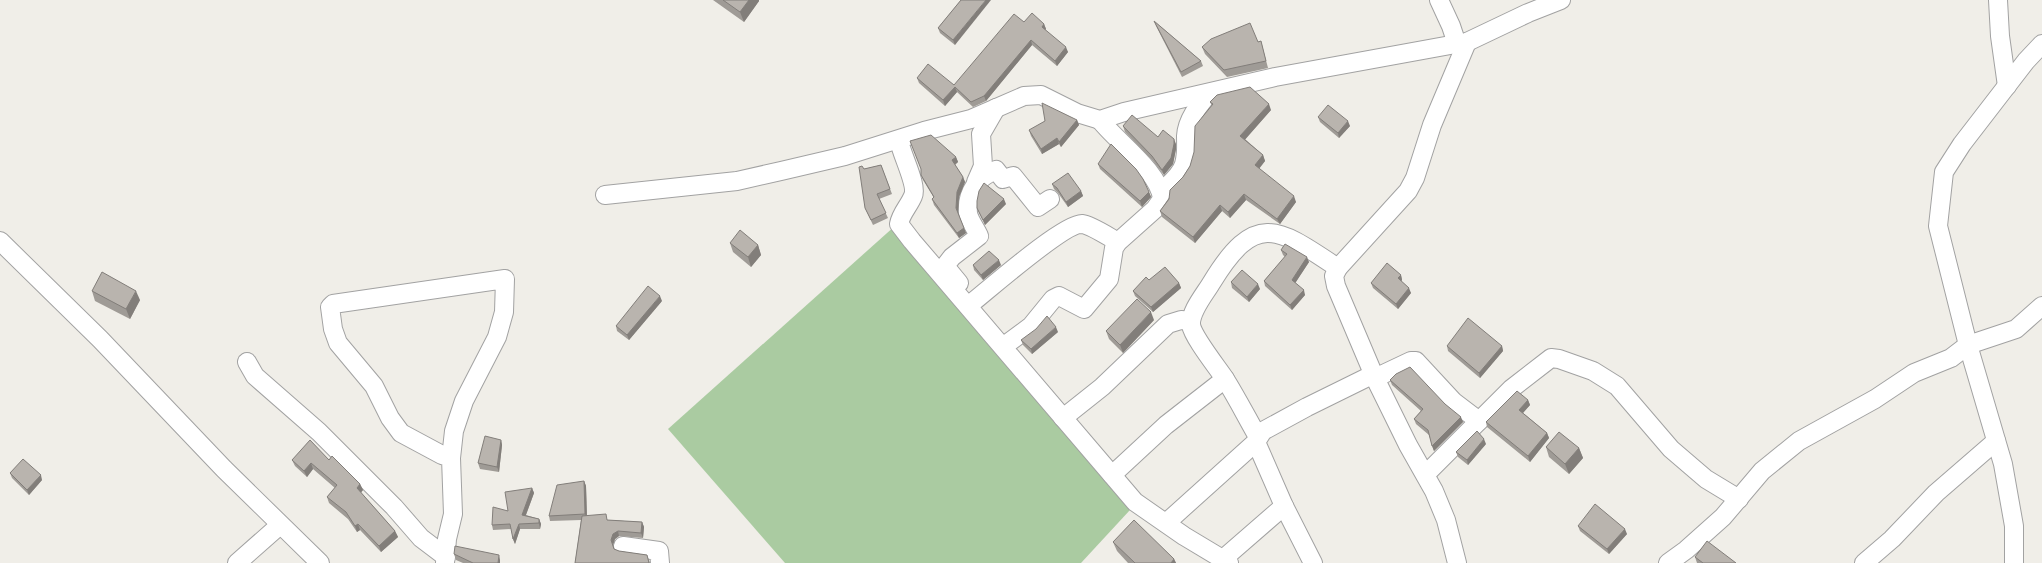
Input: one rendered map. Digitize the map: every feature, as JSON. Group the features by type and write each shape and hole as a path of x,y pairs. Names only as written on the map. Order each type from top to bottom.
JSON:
{"street":[{"path":"1439,0 1451,26 1462,43"},
{"path":"1100,120 1124,112 1275,78 1462,43 1527,7 1561,0"},
{"path":"1998,0 2000,36 2007,86"},
{"path":"1457,563 1446,520 1426,474 1408,445 1374,376 1336,286 1334,276 1338,268 1408,191 1415,178 1432,125 1462,43"},
{"path":"2014,563 2014,526 2003,464 1968,345 1938,226 1944,172 1952,157 2007,86 2042,44"},
{"path":"1161,192 1174,179 1184,165 1187,146 1186,135 1193,113 1209,93"},
{"path":"605,195 737,181 845,156 924,131 971,119 1024,96 1041,95 1078,113 1100,120 1112,136 1138,158 1161,192 1162,199 1155,209 1118,242 1114,248 1108,279 1084,309 1059,296 1052,299 1031,326 1004,346"},
{"path":"968,306 968,295 945,266 952,257 979,236 968,214 971,193 983,166 981,134 996,108"},
{"path":"899,140 901,153 914,186 914,195 899,224 1135,502 1184,536 1226,561 1284,506"},
{"path":"976,182 986,174 996,170 1003,179 1013,176 1038,207 1050,199"},
{"path":"968,306 1052,237 1072,226 1083,224 1118,242"},
{"path":"1313,563 1284,506 1257,439 1225,379 1193,331 1192,320 1197,307 1227,258 1245,241 1259,234 1277,233 1291,237 1338,268"},
{"path":"0,241 100,339 280,525 320,563"},
{"path":"445,560 447,539 453,514 451,458 454,431 464,401 497,337 504,312 505,279 333,304 330,307 333,329 338,343 374,386 390,418 397,428 401,432 442,456 451,458"},
{"path":"1668,563 1686,550 1718,522 1762,471 1799,441 1875,399 1914,373 1951,358 1968,345 2016,329 2042,306"},
{"path":"1063,418 1102,387 1168,324 1181,320 1192,320"},
{"path":"1426,474 1511,389 1552,358 1559,359 1592,372 1617,386 1671,449 1706,479 1739,499"},
{"path":"1166,523 1257,439 1263,431 1307,407 1374,376 1411,361 1416,361 1454,402 1479,421"},
{"path":"247,362 255,376 319,432 394,507 421,538 445,560"},
{"path":"1112,475 1166,426 1225,379"},
{"path":"1864,563 1892,539 1936,493 1996,440"},
{"path":"237,563 280,525"},
{"path":"623,546 659,551 660,563"}],"green space":[{"path":"896,225 1130,510 1081,563 785,563 668,429"}],"building":[{"path":"723,0 749,0 740,12"},
{"path":"961,0 986,0 953,40 938,28"},
{"path":"1032,13 1044,24 1042,27 1066,47 1055,61 1031,40 984,96 971,102 955,87 943,100 917,78 928,64 954,85 1014,14 1024,22"},
{"path":"1154,21 1201,61 1181,72"},
{"path":"1250,23 1258,42 1261,41 1266,61 1224,70 1202,47 1211,39"},
{"path":"1250,87 1269,104 1240,136 1263,155 1255,165 1294,196 1277,219 1244,194 1228,212 1220,205 1193,237 1160,211 1169,199 1170,190 1183,177 1190,166 1194,152 1195,126 1213,104 1210,102 1217,95"},
{"path":"1042,103 1077,120 1059,142 1057,138 1041,149 1029,130 1045,121"},
{"path":"1328,105 1348,121 1338,133 1318,117"},
{"path":"1132,115 1158,137 1163,130 1174,139 1171,158 1162,170 1152,156 1123,126"},
{"path":"931,135 956,157 952,160 963,177 957,192 956,208 964,228 957,233 932,199 934,197 921,175 921,169 910,141"},
{"path":"1111,144 1136,169 1143,179 1149,192 1140,201 1098,164"},
{"path":"881,165 890,189 877,194 886,213 871,220 865,208 859,167 862,166 864,169"},
{"path":"1068,173 1081,191 1066,202 1057,188 1052,184"},
{"path":"984,183 1004,199 983,220 977,208 977,201 979,191"},
{"path":"740,230 758,245 748,257 730,243"},
{"path":"1285,244 1307,257 1292,280 1304,290 1290,305 1264,281 1287,254 1281,250"},
{"path":"989,251 999,260 981,275 973,265"},
{"path":"1387,263 1401,275 1398,278 1409,288 1396,304 1371,283"},
{"path":"1165,267 1179,283 1151,307 1133,291 1146,277 1149,280"},
{"path":"1242,270 1258,284 1247,297 1231,282"},
{"path":"102,272 136,291 126,309 92,291"},
{"path":"648,286 660,296 627,335 616,326"},
{"path":"1137,299 1151,312 1120,345 1106,331"},
{"path":"1047,316 1056,327 1031,349 1021,340 1036,329"},
{"path":"1468,318 1502,346 1479,373 1447,346"},
{"path":"1410,367 1445,404 1461,417 1432,446 1428,430 1414,419 1423,409 1390,380 1396,374"},
{"path":"1517,391 1528,400 1519,410 1547,433 1528,456 1486,422"},
{"path":"1477,431 1484,439 1467,460 1456,452"},
{"path":"1559,432 1579,448 1565,464 1546,447"},
{"path":"485,436 501,440 497,467 478,463"},
{"path":"310,440 329,460 332,456 360,484 357,488 395,531 379,546 358,524 355,526 346,512 327,497 337,485 311,463 304,471 292,460"},
{"path":"23,459 41,475 27,490 10,473"},
{"path":"584,481 585,514 549,516 557,485"},
{"path":"532,488 522,515 539,519 539,523 519,524 513,539 510,524 492,525 493,507 508,511 505,492"},
{"path":"1595,504 1625,529 1607,549 1578,526"},
{"path":"606,514 607,520 642,522 641,533 618,531 613,534 611,540 614,549 647,555 649,563 575,563 582,516"},
{"path":"1134,520 1174,559 1171,563 1135,563 1113,542"},
{"path":"1707,541 1736,563 1703,563 1695,557"},
{"path":"455,546 499,555 498,563 473,563 454,554"}]}
